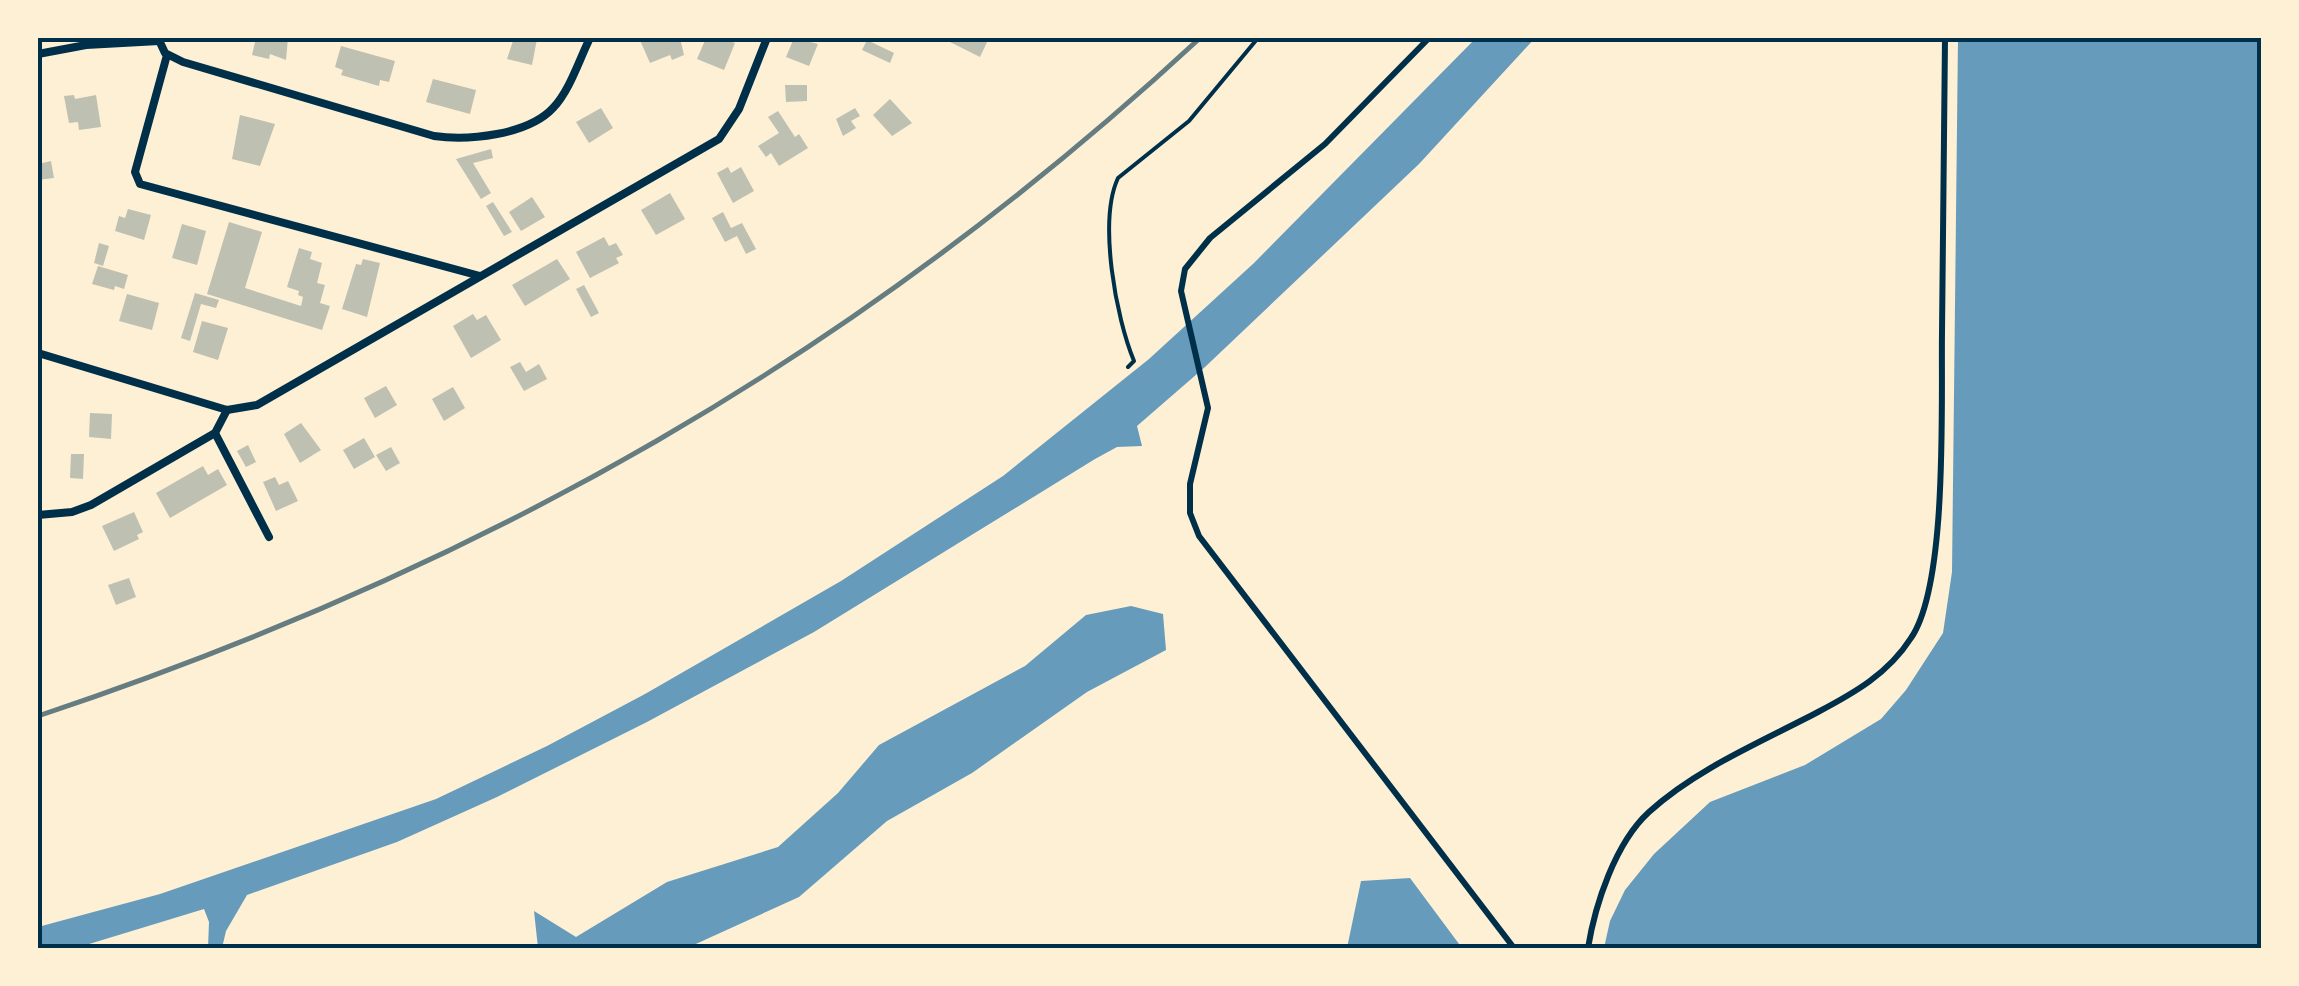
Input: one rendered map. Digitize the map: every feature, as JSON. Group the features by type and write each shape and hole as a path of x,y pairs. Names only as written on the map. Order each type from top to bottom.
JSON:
{"street":[{"path":"38,54 159,39 167,54 201,68 434,136 462,140 502,132 545,115 556,106 590,38"},
{"path":"38,353 228,410 257,405 718,139 740,109 767,38"},
{"path":"1429,38 1326,144 1210,238 1185,269 1181,291 1208,408 1190,484 1190,513 1199,536 1514,948"},
{"path":"1588,948 1613,865 1646,815 1694,780 1882,674 1912,638 1926,608 1940,446 1945,38"},
{"path":"167,54 135,172 140,184 480,276"},
{"path":"38,515 92,505 215,433 228,410"},
{"path":"215,433 269,538"}],"path":[{"path":"1128,367 1134,361 1120,330 1107,219 1112,190 1118,178 1189,122 1258,38"}],"water":[{"path":"1476,38 1535,38 1419,164 1205,367 1137,426 1142,446 1117,447 1095,459 814,632 647,722 397,842 247,895 226,931 222,948 208,948 209,922 204,909 76,948 38,948 38,927 160,894 436,799 645,694 841,581 1003,476 1149,359 1254,263"},
{"path":"1958,38 2261,38 2261,948 1604,948 1610,921 1625,890 1654,854 1710,802 1805,765 1881,719 1906,690 1943,633 1952,572"},
{"path":"1131,606 1163,614 1166,650 1087,692 972,773 887,821 799,897 687,948 538,948 534,911 576,937 667,882 778,847 838,793 879,745 1025,666 1086,615"},
{"path":"1410,878 1462,948 1347,948 1361,881"}],"building":[{"path":"256,38 288,38 286,60 270,54 269,59 252,55"},
{"path":"514,38 537,39 532,65 507,59"},
{"path":"639,38 680,38 684,55 672,60 670,55 650,63"},
{"path":"706,38 735,43 724,70 697,59"},
{"path":"794,38 818,44 809,66 786,57"},
{"path":"942,38 989,38 980,57"},
{"path":"867,40 894,53 890,63 862,50"},
{"path":"341,46 395,61 389,82 380,80 379,86 341,75 343,70 335,67"},
{"path":"433,79 476,90 470,114 426,102"},
{"path":"785,85 807,85 807,101 786,102"},
{"path":"74,95 75,99 96,95 101,127 79,130 78,122 69,123 64,96"},
{"path":"890,99 912,123 892,136 873,115"},
{"path":"601,108 613,128 589,143 576,122"},
{"path":"855,108 860,116 851,121 856,128 843,136 836,119"},
{"path":"778,111 795,137 799,134 808,148 779,166 771,153 766,157 758,146 779,133 768,117"},
{"path":"240,115 275,124 260,166 232,159"},
{"path":"491,149 493,158 473,163 491,193 481,199 456,159"},
{"path":"51,161 54,178 38,180 38,164"},
{"path":"728,167 731,173 741,167 754,191 733,203 717,173"},
{"path":"670,193 685,219 656,235 641,210"},
{"path":"532,197 545,217 521,231 509,212"},
{"path":"493,202 512,232 504,236 486,206"},
{"path":"128,209 151,215 144,240 115,231 119,216 125,218"},
{"path":"723,212 731,228 742,223 756,249 746,254 737,236 725,242 712,218"},
{"path":"229,222 262,232 245,288 301,306 303,297 298,295 299,291 287,287 299,248 312,252 310,259 322,263 317,283 325,285 320,303 330,306 322,330 207,294"},
{"path":"182,224 206,231 197,265 172,258"},
{"path":"604,237 609,246 616,243 623,255 616,258 619,263 590,278 576,252"},
{"path":"99,243 109,246 103,266 94,263"},
{"path":"363,259 380,263 367,317 342,309 356,264 361,265"},
{"path":"557,259 570,279 525,306 512,285"},
{"path":"98,266 128,275 124,289 92,284"},
{"path":"584,285 599,313 591,317 576,289"},
{"path":"195,293 219,300 216,308 201,304 190,341 181,338"},
{"path":"127,294 159,303 152,330 119,321"},
{"path":"473,314 477,320 486,315 501,340 471,358 453,326"},
{"path":"202,321 228,328 218,360 193,352"},
{"path":"520,362 526,372 539,364 547,379 524,391 510,367"},
{"path":"386,386 397,405 375,418 364,398"},
{"path":"453,387 465,408 444,421 432,399"},
{"path":"90,413 112,414 111,439 89,437"},
{"path":"301,423 321,450 300,463 284,434"},
{"path":"364,438 375,457 354,469 343,450"},
{"path":"248,445 256,462 246,467 237,451"},
{"path":"391,447 400,463 386,471 376,455"},
{"path":"71,454 84,454 83,479 70,478"},
{"path":"203,466 208,475 218,469 227,485 170,518 156,493"},
{"path":"275,477 279,485 288,481 298,501 276,511 263,482"},
{"path":"134,512 143,532 137,535 139,539 114,551 102,526"},
{"path":"129,578 136,597 116,605 108,585"}],"railway":[{"path":"38,716 201,657 359,592 510,520 657,441 799,353 936,257 1070,152 1200,38"}]}
